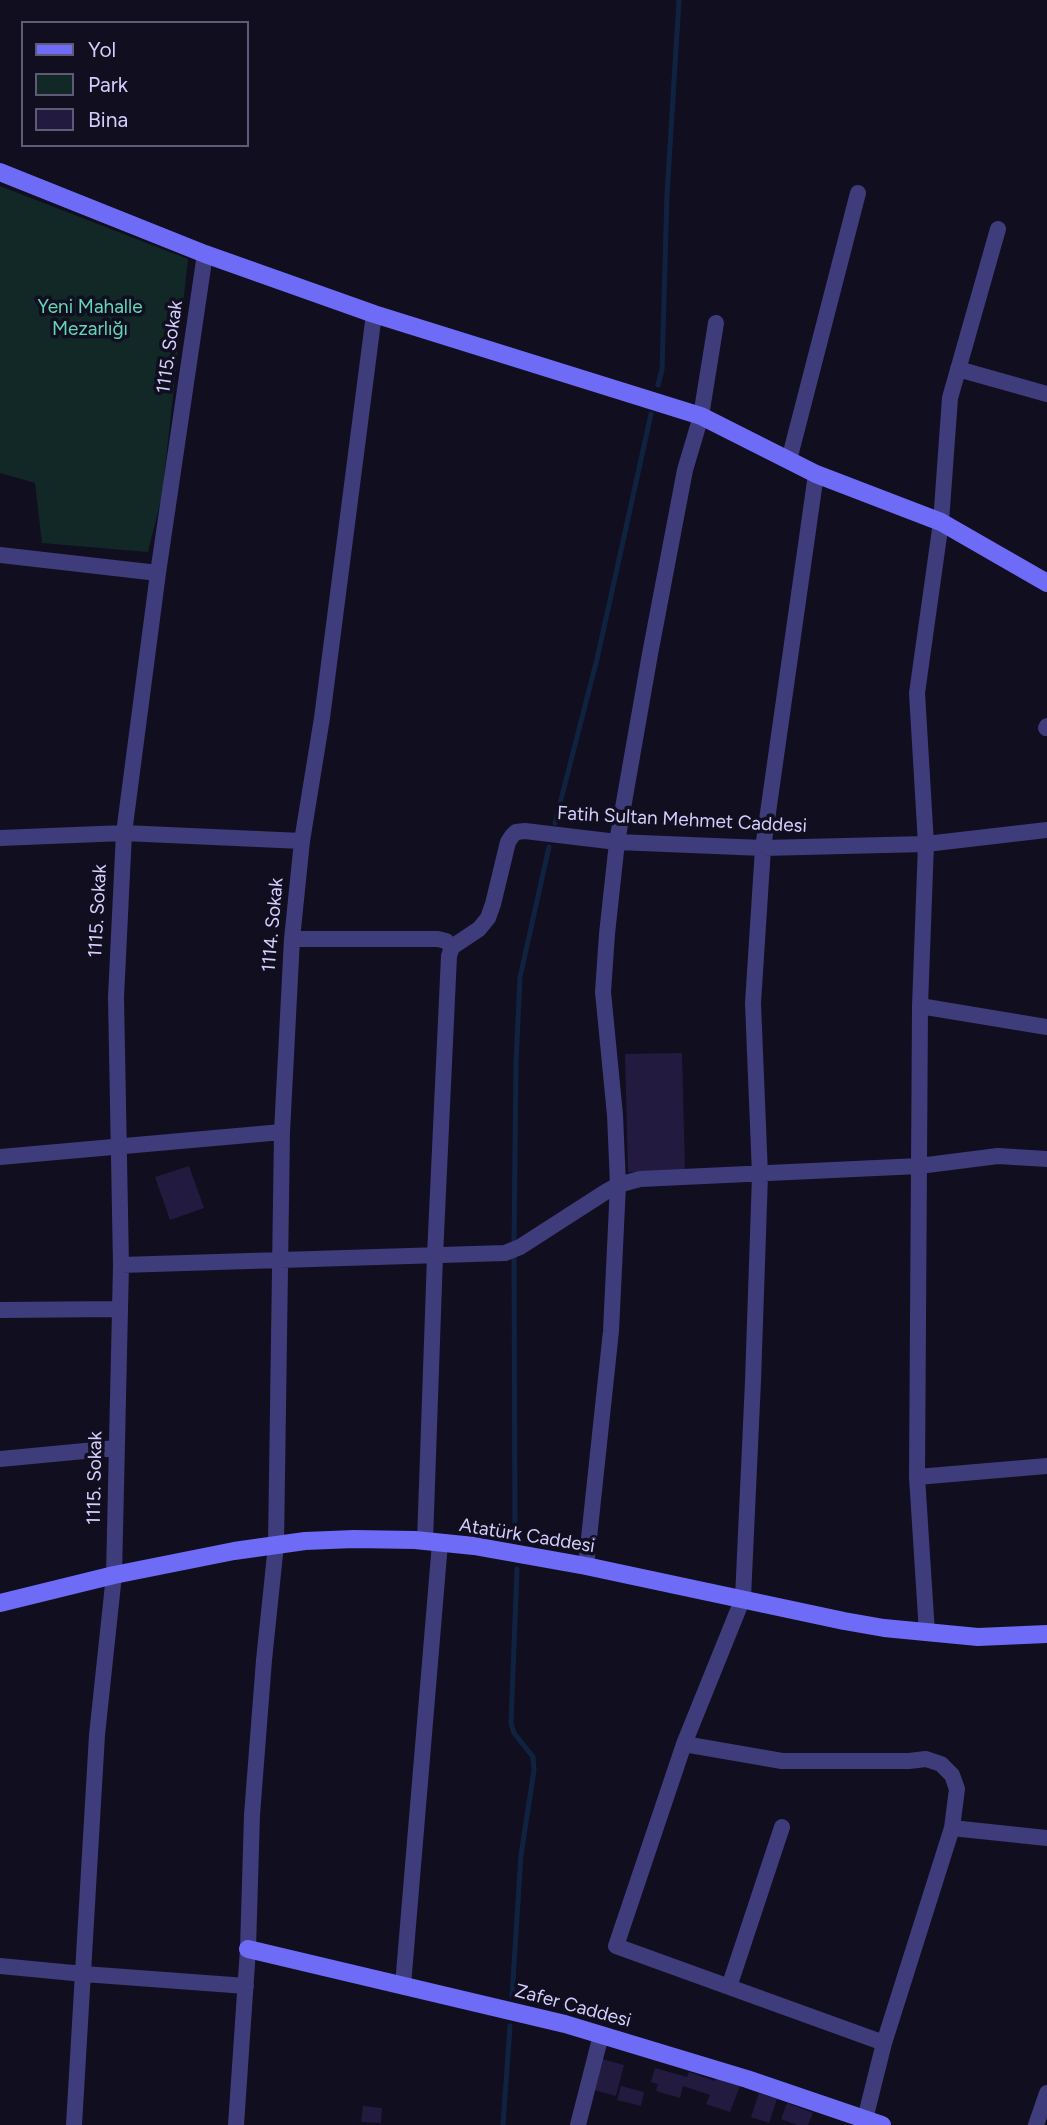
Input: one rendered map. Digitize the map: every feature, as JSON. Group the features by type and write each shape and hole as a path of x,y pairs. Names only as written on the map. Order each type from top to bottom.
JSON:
{"street":[{"path":"0,172 205,254 374,314 701,416 816,474 941,522 1047,583"},
{"path":"789,460 858,194"},
{"path":"927,1633 917,1477 920,1006 926,844 917,693 941,522 950,398 998,229"},
{"name":"1115. Sokak","path":"75,2125 97,1735 114,1575 121,1265 116,998 124,833 158,573 205,254"},
{"name":"1114. Sokak","path":"236,2125 248,1949 252,1815 276,1545 282,1132 292,939 302,841 322,718 374,314"},
{"path":"586,1566 611,1331 618,1185 615,1115 603,992 617,842 685,471 701,416 716,323"},
{"path":"958,369 1047,394"},
{"path":"816,474 763,848 753,1003 760,1175 743,1598 684,1744 616,1946 884,2043"},
{"path":"0,555 158,573"},
{"name":"Fatih Sultan Mehmet Caddesi","path":"452,947 479,929 488,918 508,842 516,832 617,842 763,848 926,844 1047,830"},
{"path":"0,838 124,833 302,841"},
{"path":"292,939 438,939 446,941 452,947 449,956 435,1256 432,1542 403,1985"},
{"path":"920,1006 1047,1027"},
{"path":"0,1157 282,1132"},
{"path":"121,1265 510,1252 618,1185 640,1179 919,1166 998,1156 1047,1159"},
{"path":"0,1310 120,1309"},
{"path":"0,1459 116,1448"},
{"path":"917,1477 1047,1466"},
{"name":"Atatürk Caddesi","path":"0,1603 114,1575 234,1551 304,1541 354,1539 474,1546 586,1566 844,1621 927,1633 978,1637 1047,1634"},
{"path":"684,1744 793,1761 926,1759 941,1764 952,1775 957,1789 952,1828 884,2043 865,2119"},
{"path":"729,1987 782,1826"},
{"path":"952,1828 1047,1838"},
{"name":"Zafer Caddesi","path":"248,1949 601,2035 747,2079 882,2125"},
{"path":"0,1966 246,1986"},
{"path":"578,2125 601,2035"},
{"path":"1036,2125 1047,2093"}],"green space":[{"name":"Yeni Mahalle Mezarlığı","path":"0,186 188,259 162,496 148,552 42,543 35,483 0,473"}],"building":[{"path":"682,1053 685,1171 628,1172 625,1054"},
{"path":"189,1166 204,1208 170,1220 155,1177"},
{"path":"602,2059 624,2065 616,2096 594,2090"},
{"path":"655,2068 687,2077 689,2072 715,2081 717,2075 741,2083 730,2112 706,2104 710,2095 683,2086 680,2098 656,2091 658,2084 651,2082"},
{"path":"621,2086 644,2092 641,2106 617,2100"},
{"path":"759,2093 777,2099 769,2123 751,2117"},
{"path":"787,2103 813,2113 808,2125 797,2125 781,2119"},
{"path":"363,2106 382,2108 381,2123 361,2122"}],"waterway":[{"path":"658,385 662,370 667,195 679,0"},
{"path":"555,823 597,659 651,414"},
{"path":"514,1244 520,977 549,847"},
{"path":"514,1256 515,1538"},
{"path":"512,1996 521,1855 534,1770 533,1757 514,1733 511,1723 517,1569"},
{"path":"503,2125 510,2026"}]}
